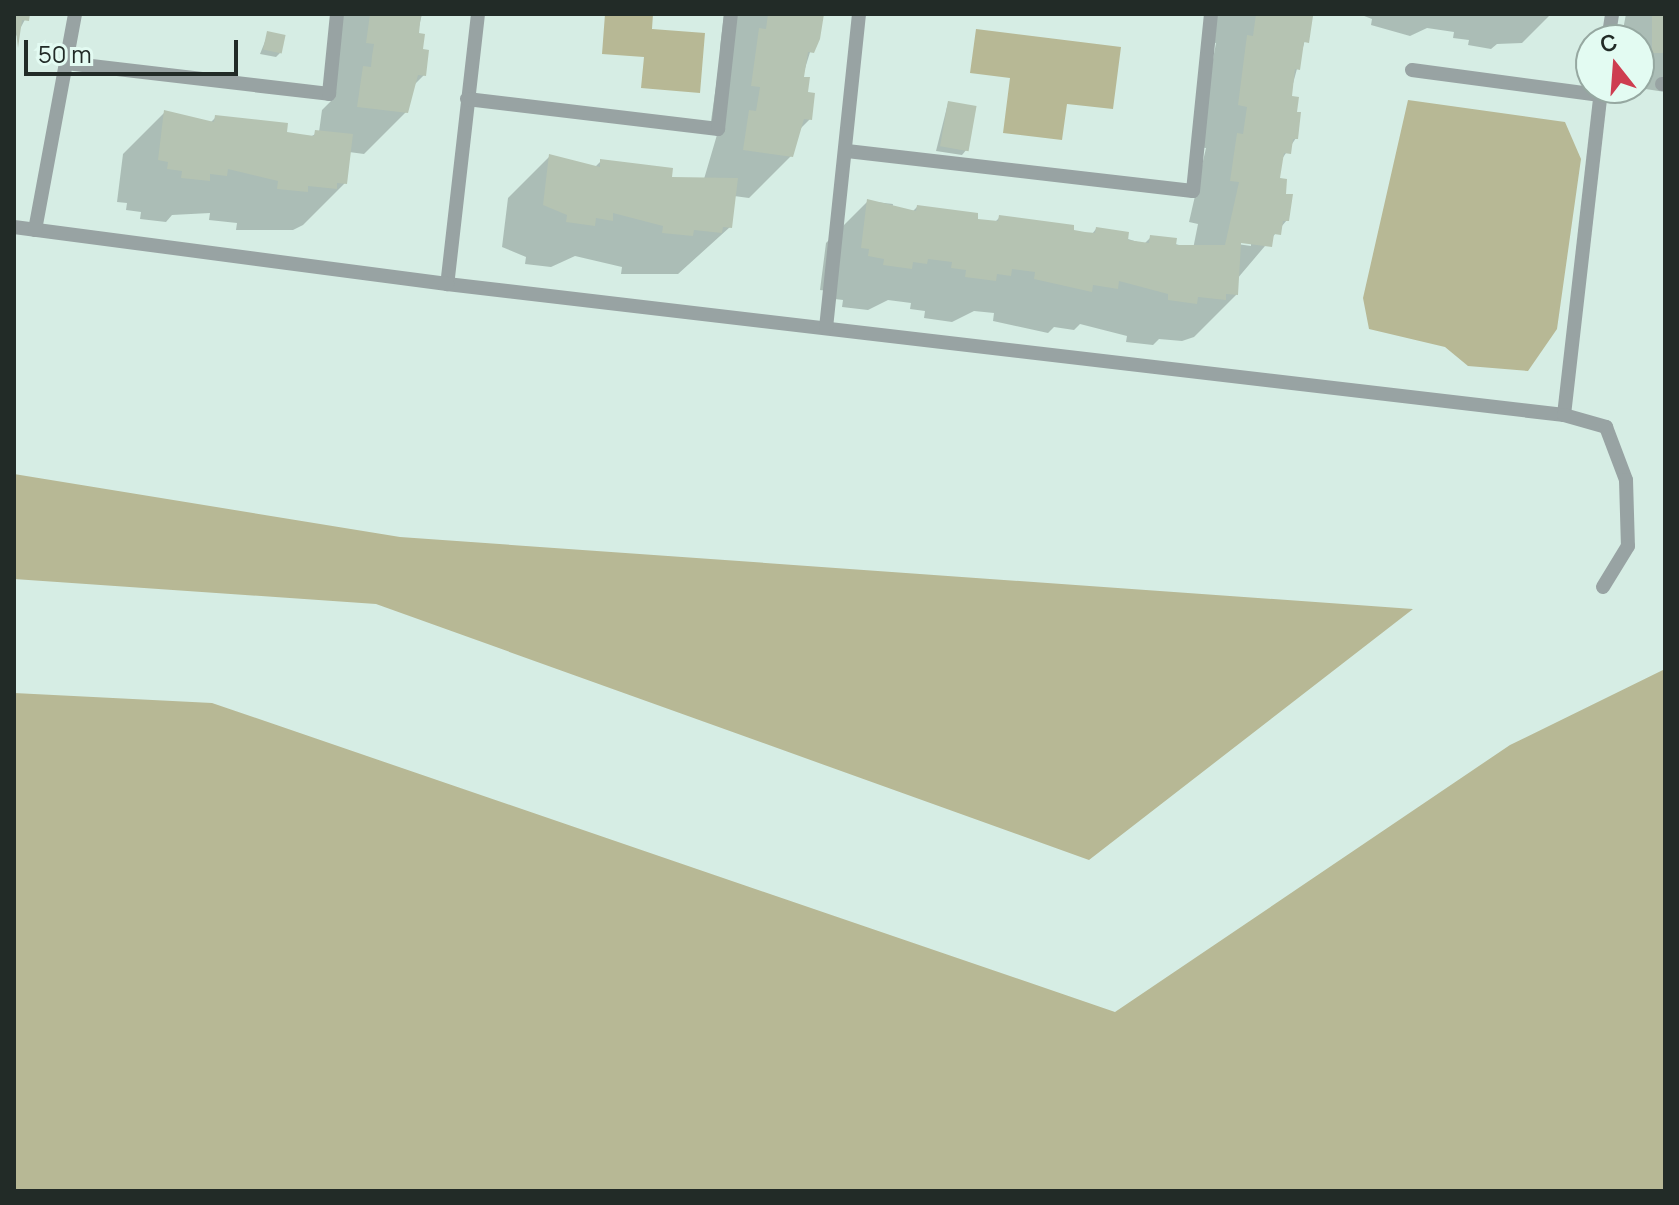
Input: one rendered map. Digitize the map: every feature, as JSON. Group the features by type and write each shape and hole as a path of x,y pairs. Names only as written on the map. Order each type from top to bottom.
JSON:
{"lane":[{"path":"35,230 75,14"},
{"path":"66,63 329,94 337,14"},
{"path":"447,284 478,14"},
{"path":"467,99 718,129 731,14"},
{"path":"826,328 859,14"},
{"path":"847,151 1193,191 1211,14"},
{"path":"1412,70 1575,89"},
{"path":"1564,415 1600,104"},
{"path":"14,227 447,284 1564,415 1606,427 1626,480 1628,546 1603,587"}],"green space":[{"path":"605,14 653,14 652,29 705,33 700,93 641,88 644,57 602,54"},
{"path":"976,29 1121,47 1113,109 1067,104 1062,140 1003,133 1010,78 970,73"},
{"path":"1408,100 1565,122 1581,159 1557,329 1528,371 1468,366 1445,347 1369,329 1363,298"},
{"path":"14,474 400,537 1413,609 1089,860 376,604 14,579"},
{"path":"1665,669 1665,1191 14,1191 14,693 212,703 1115,1012 1510,745"}],"building":[{"path":"14,14 30,14 29,21 22,20 18,48"},
{"path":"370,14 421,14 419,33 425,34 423,49 429,50 426,76 418,75 408,113 357,107 363,66 371,67 374,44 366,43"},
{"path":"768,14 824,14 820,39 814,53 808,52 804,77 810,77 808,92 815,93 812,120 804,119 793,157 743,150 749,110 756,111 760,87 751,86 759,28 766,29"},
{"path":"1256,14 1313,16 1309,43 1304,42 1300,70 1295,69 1292,96 1299,97 1297,112 1301,112 1298,139 1293,139 1291,154 1284,153 1280,178 1287,179 1286,194 1293,194 1289,221 1283,221 1281,235 1274,234 1272,247 1241,243 1238,295 1226,294 1226,300 1198,297 1197,304 1168,300 1168,294 1119,281 1118,289 1093,285 1092,292 1034,279 1035,272 1012,269 1011,276 997,274 996,281 965,277 966,270 951,268 952,262 928,259 927,264 913,262 912,269 883,265 884,259 868,256 869,249 861,248 867,199 916,211 917,205 978,213 978,219 998,221 999,215 1074,225 1074,230 1085,232 1095,233 1096,227 1129,232 1128,240 1149,243 1150,235 1177,238 1176,245 1225,245 1239,182 1230,181 1237,133 1243,134 1247,107 1238,105 1247,35 1253,36"},
{"path":"1652,14 1665,14 1665,53 1655,53 1655,24 1652,24"},
{"path":"267,31 286,35 282,54 263,50"},
{"path":"948,101 977,106 969,151 940,146"},
{"path":"164,110 214,122 215,115 288,123 287,132 314,136 315,130 353,134 347,184 337,183 337,189 308,186 308,192 277,189 278,181 228,169 227,176 210,174 210,181 181,178 182,171 167,169 168,162 158,160"},
{"path":"549,154 600,167 600,159 673,168 672,177 738,178 732,228 723,227 722,233 694,230 693,236 662,233 663,226 613,213 613,221 596,218 595,226 566,222 567,215 543,205"}]}
